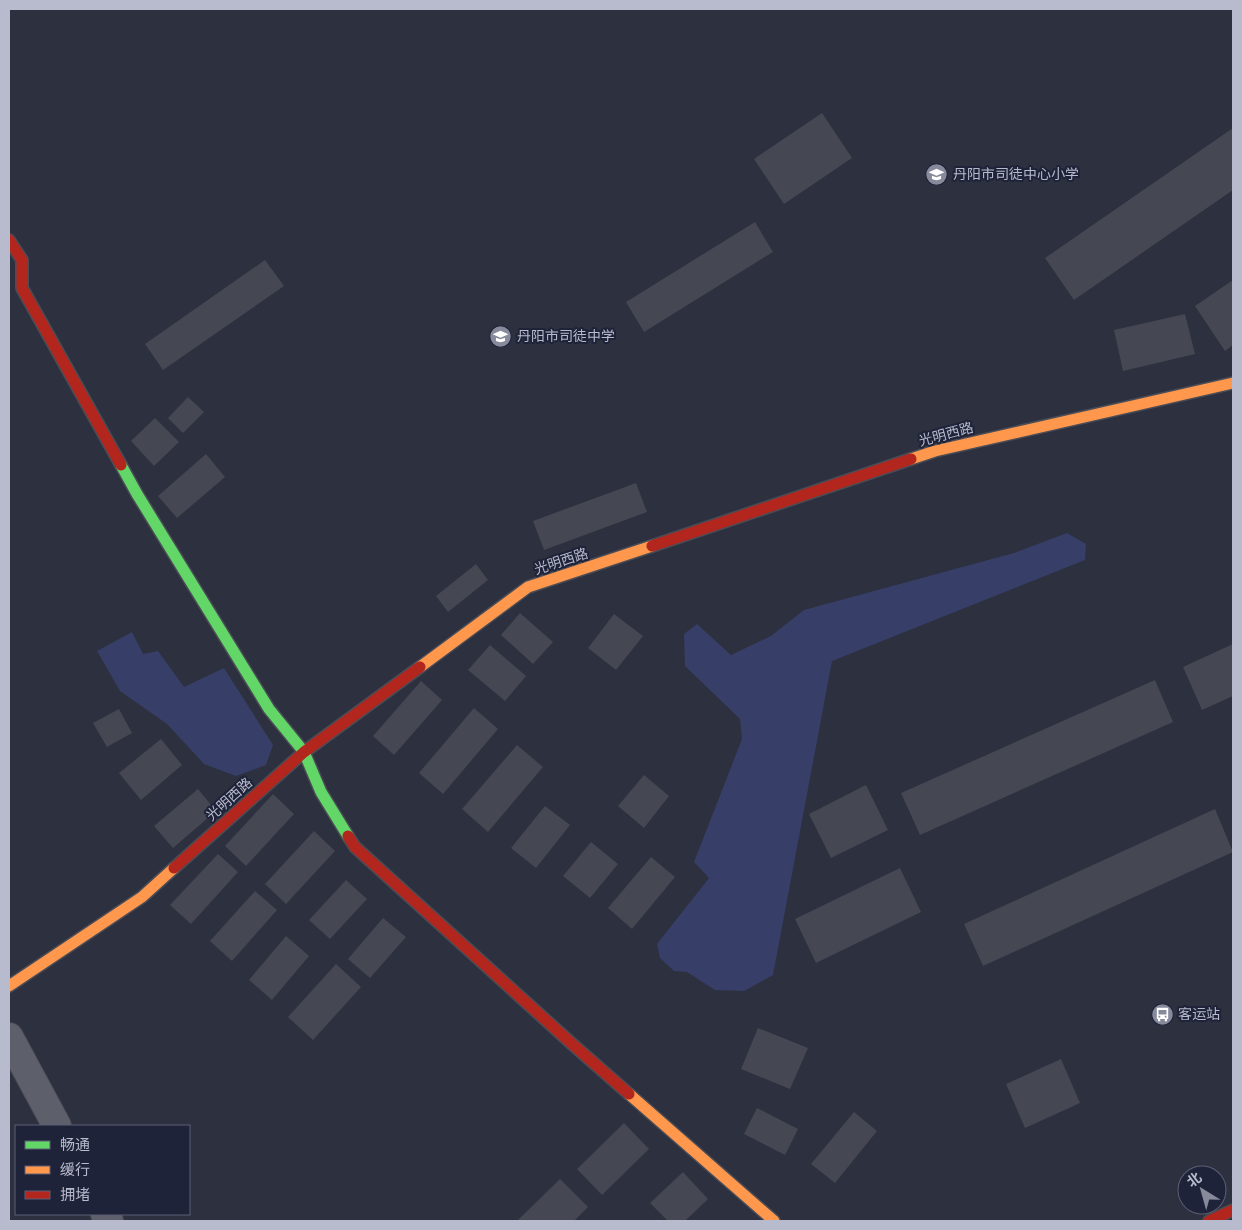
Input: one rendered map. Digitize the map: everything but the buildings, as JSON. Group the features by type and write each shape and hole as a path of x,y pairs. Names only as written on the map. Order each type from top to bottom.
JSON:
{"street":[{"path":"9,240 22,260 22,288 138,494 269,709 304,752 321,792 355,847 571,1043 774,1221"},
{"name":"光明西路","path":"9,986 142,897 304,752 528,588 935,451 1233,383"},
{"path":"9,1037 56,1125"},
{"path":"1210,1221 1233,1210"}],"water":[{"path":"1067,533 1086,544 1085,560 832,661 773,975 744,991 715,990 687,972 674,971 660,958 657,944 709,878 694,862 742,739 740,719 685,666 684,634 697,624 731,655 771,636 804,610 1014,553"},
{"path":"132,632 143,654 158,651 184,687 224,668 273,745 266,765 236,776 204,764 167,724 120,691 97,651"}],"traffic: fast":[{"path":"121,465 269,709 304,752 321,792 348,836"}],"traffic: slow":[{"path":"911,459 935,451 1233,383"},
{"path":"420,667 528,587 652,546"},
{"path":"9,986 142,897 174,868"},
{"path":"629,1094 774,1221"}],"traffic: jam":[{"path":"9,240 22,260 22,288 121,465"},
{"path":"652,546 911,459"},
{"path":"174,868 304,752 420,667"},
{"path":"348,836 355,847 629,1094"},
{"path":"1209,1221 1233,1210"}],"place":[{"name":"丹阳市司徒中心小学","path":"937,174"},
{"name":"丹阳市司徒中学","path":"501,336"},
{"name":"客运站","path":"1162,1014"}]}
